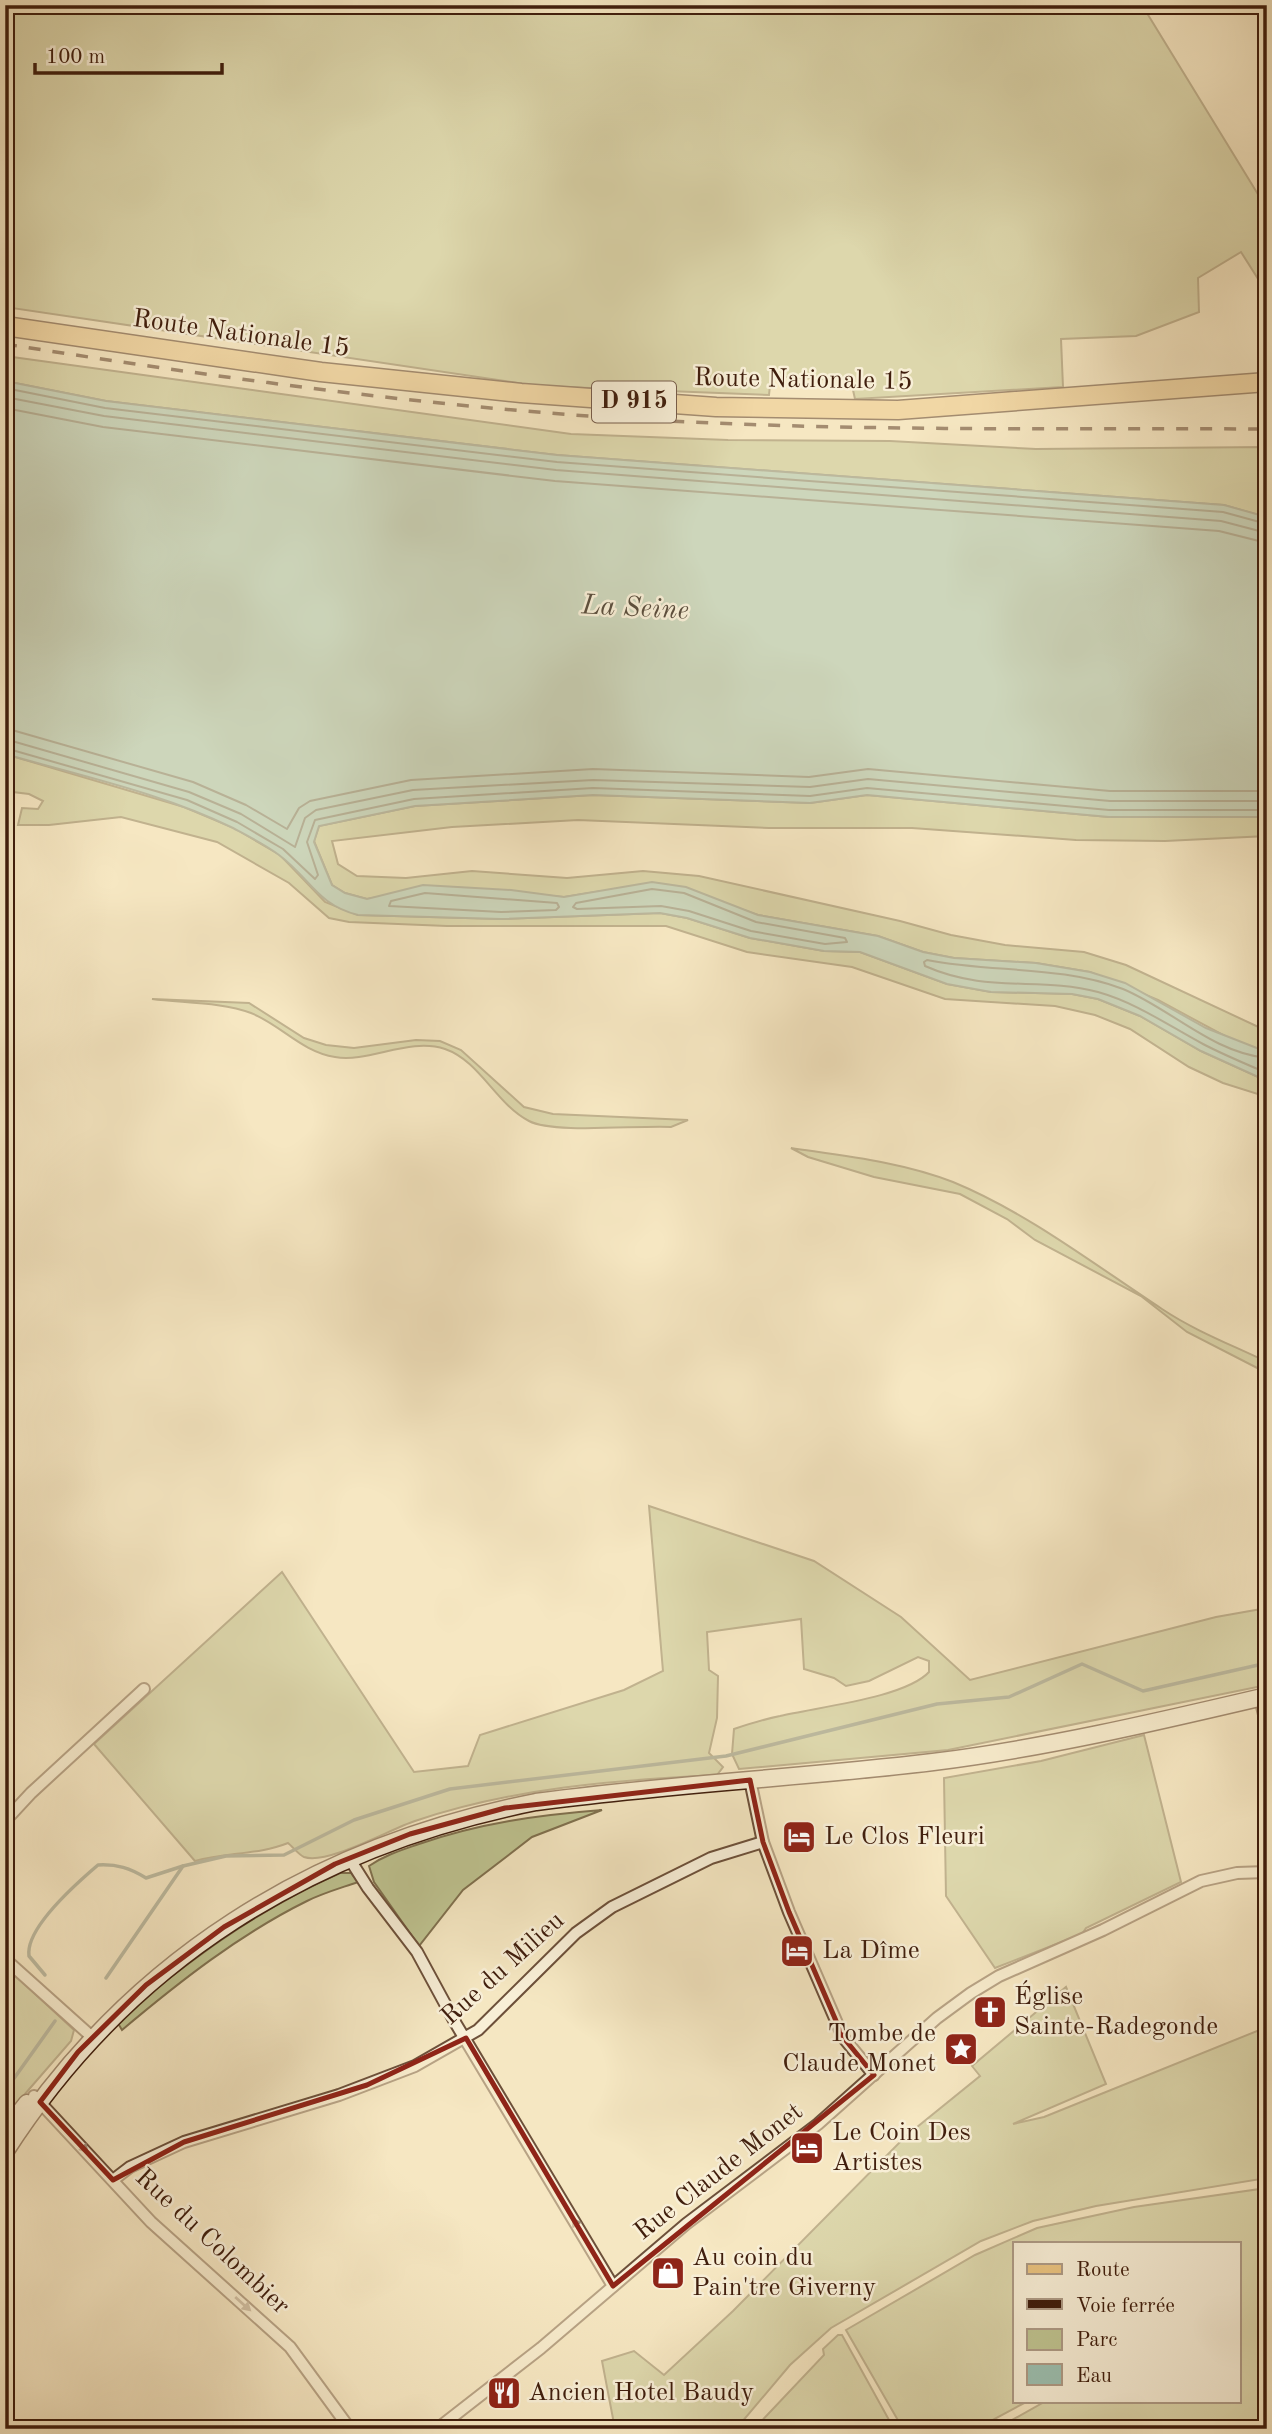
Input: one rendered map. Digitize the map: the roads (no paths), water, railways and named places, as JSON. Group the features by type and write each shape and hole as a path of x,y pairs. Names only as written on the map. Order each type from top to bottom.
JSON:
{"main road":[{"name":"Route Nationale 15","path":"5,326 321,372 493,391 704,406 898,410 1267,382"},
{"path":"5,2131 92,2037 146,1985 224,1927 286,1889 349,1858 442,1824 526,1804 1006,1751 1096,1735 1263,1697"},
{"path":"5,2152 37,2099"}],"street":[{"path":"5,1821 39,1785 144,1689"},
{"path":"1263,1697 1267,1727"},
{"path":"750,1780 763,1842 843,2037 874,2075"},
{"name":"Rue du Milieu","path":"113,2180 130,2167 184,2142 367,2085 415,2066 466,2038 488,2021 576,1933 612,1907 711,1858 763,1842"},
{"path":"349,1858 368,1888 417,1952 613,2286"},
{"name":"Rue Claude Monet","path":"437,2429 480,2398 686,2224 818,2124 937,2018 999,1976 1103,1930 1201,1881 1237,1873 1267,1872"},
{"path":"5,1959 92,2037"},
{"name":"Rue du Colombier","path":"37,2099 150,2222 290,2347 350,2429"}],"water":[{"name":"La Seine","path":"5,381 106,401 557,455 1224,505 1267,517 1267,817 1109,817 867,795 810,803 593,795 415,806 319,826 314,842 332,885 345,893 367,899 423,885 511,890 564,897 652,882 686,887 758,915 878,936 923,952 954,958 1036,963 1090,972 1125,983 1206,1028 1267,1052 1267,1081 1201,1051 1140,1016 1098,999 1072,994 991,992 947,984 860,952 824,951 750,938 687,918 660,913 501,919 358,915 333,905 279,855 233,828 150,795 5,754"}],"waterway":[{"path":"106,1978 183,1866 226,1856 284,1855 354,1820 450,1789 726,1756 937,1704 1009,1697 1082,1664 1143,1691 1267,1663"},
{"path":"45,1975 29,1956 35,1932 55,1906 98,1865 123,1867 146,1878 183,1866"},
{"path":"5,2091 55,2021"}],"railway":[{"path":"5,344 311,388 618,418 861,427 1267,429"}],"place":[{"name":"Le Clos Fleuri","path":"799,1837"},
{"name":"La Dîme","path":"797,1951"},
{"name":"Église Sainte-Radegonde","path":"990,2012"},
{"name":"Tombe de Claude Monet","path":"961,2049"},
{"name":"Le Coin Des Artistes","path":"807,2148"},
{"name":"Au coin du Pain'tre Giverny","path":"668,2273"},
{"name":"Ancien Hotel Baudy","path":"504,2393"}]}
